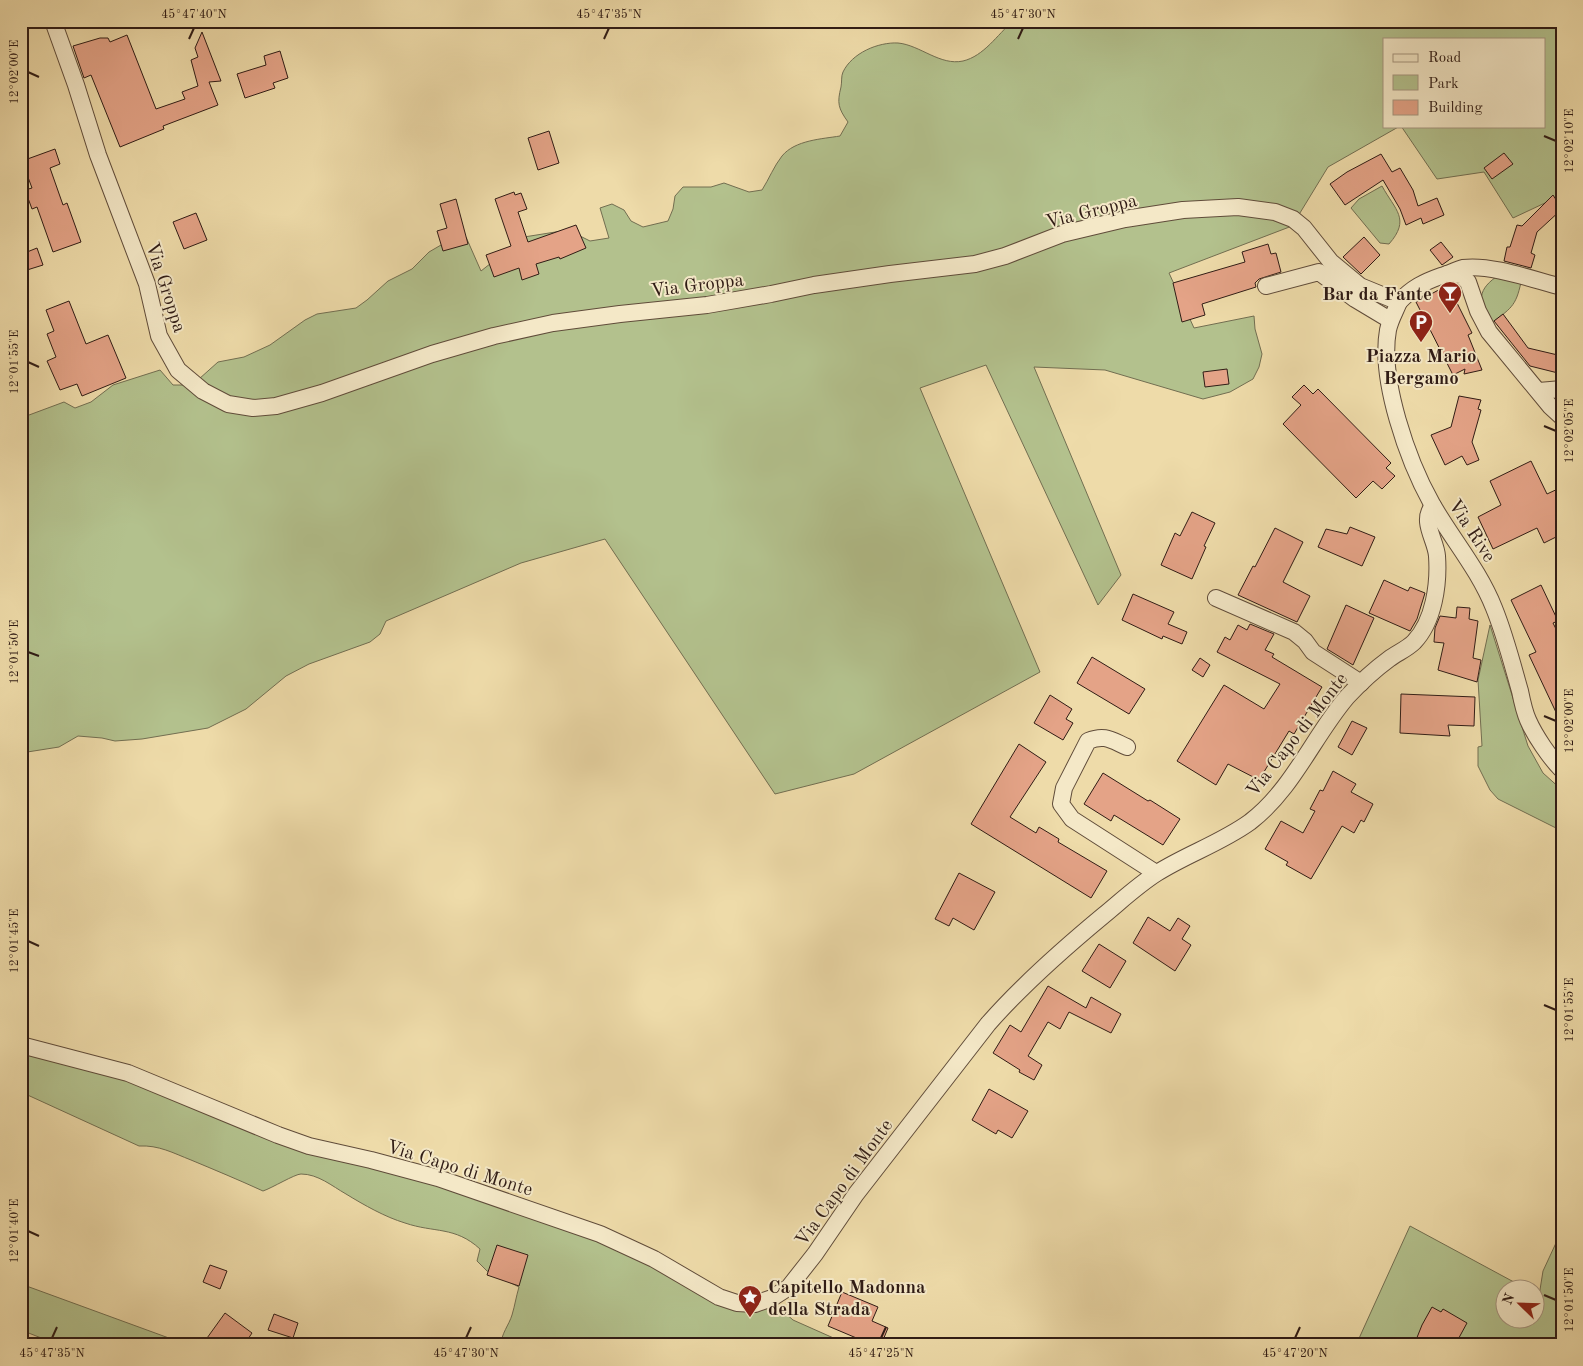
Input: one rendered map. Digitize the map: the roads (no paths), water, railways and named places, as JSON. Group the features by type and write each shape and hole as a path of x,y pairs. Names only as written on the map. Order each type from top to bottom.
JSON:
{"street":[{"name":"Via Groppa","path":"53,21 98,155 146,284 159,336 178,370 203,391 228,404 253,408 276,406 322,393 432,354 494,336 554,323 707,305 824,284 975,264 1006,256 1062,234 1126,219 1183,210 1238,207 1275,212 1292,219 1304,228 1331,262 1360,286 1399,302"},
{"path":"1399,302 1413,288 1454,271 1470,268 1495,271 1562,287"},
{"path":"1475,304 1480,283 1490,273 1495,271"},
{"path":"1266,286 1319,272 1355,299 1390,320"},
{"path":"1447,274 1457,274 1465,278 1489,332 1562,417"},
{"name":"Via Rive","path":"1399,302 1390,320 1387,364 1395,408 1415,470 1434,506 1486,589 1502,631 1528,720 1554,762 1562,770"},
{"path":"1538,391 1562,389"},
{"name":"Via Capo di Monte","path":"21,1045 128,1073 309,1146 438,1178 600,1234 654,1259 719,1297 755,1304 772,1298 789,1287 815,1254 856,1194 988,1024 1010,999 1052,958 1156,873 1232,834 1251,821 1296,773 1346,698 1389,659 1414,642 1425,625 1432,608 1438,580 1437,554 1428,525 1429,513 1434,506"},
{"path":"1216,598 1294,632 1305,641 1313,652 1361,683"},
{"path":"1127,747 1108,738 1098,737 1088,741 1064,788 1061,804 1072,819 1156,873"}],"place":[{"name":"Bar da Fante","path":"1450,314"},
{"name":"Piazza Mario Bergamo","path":"1421,343"},
{"name":"Capitello Madonna della Strada","path":"750,1318"}]}
